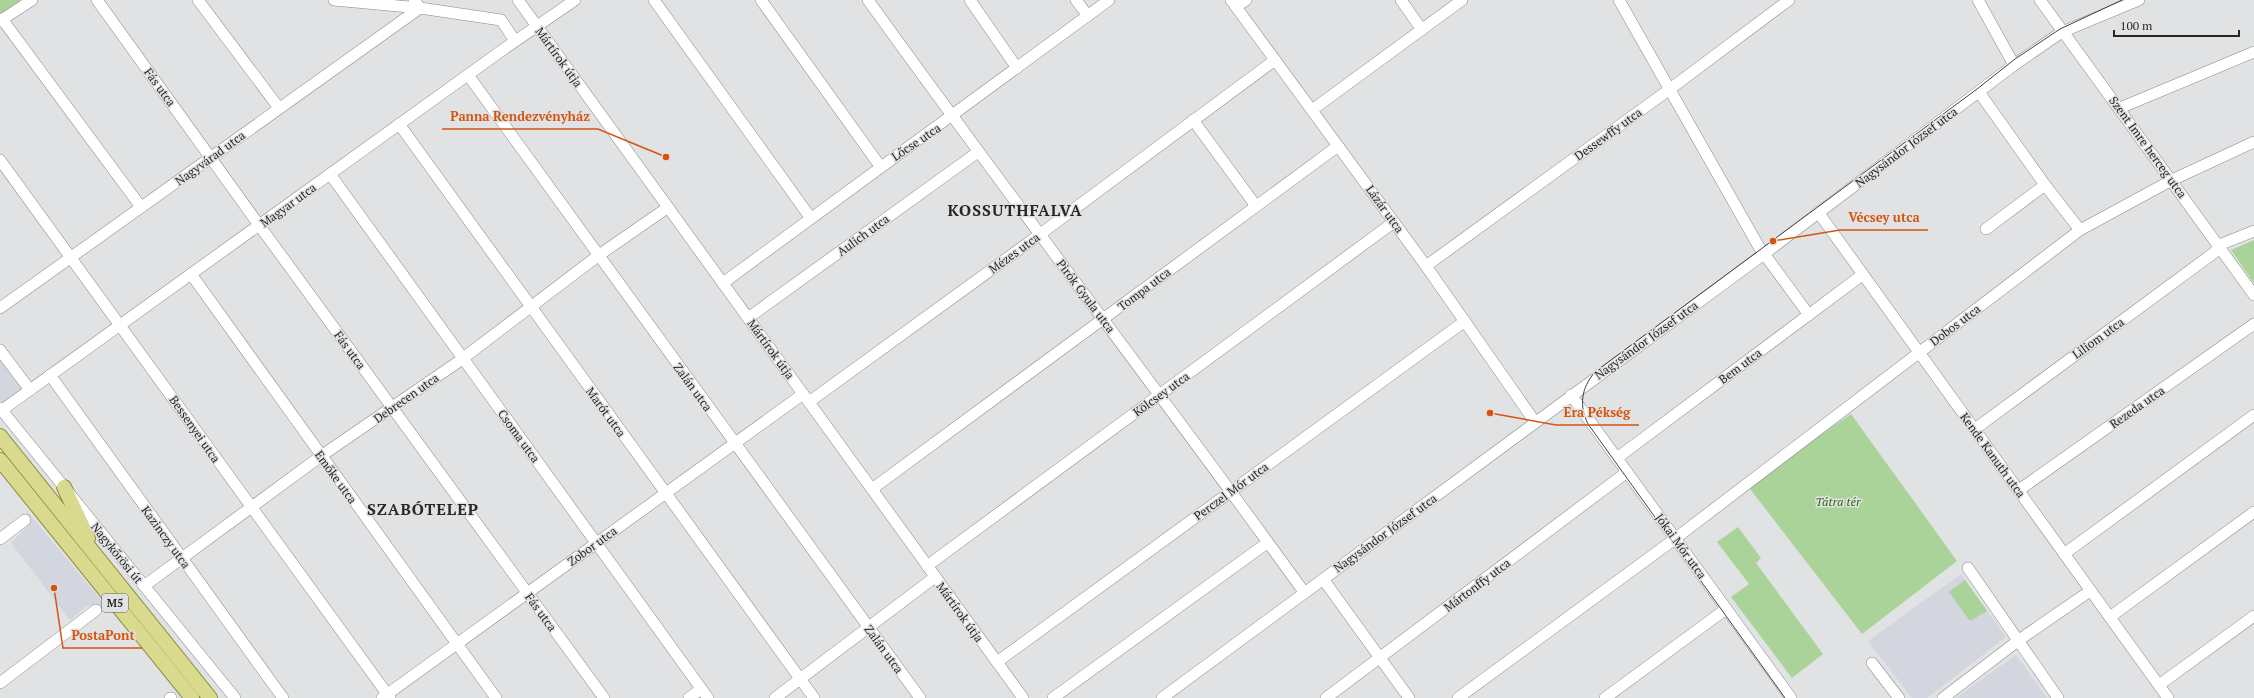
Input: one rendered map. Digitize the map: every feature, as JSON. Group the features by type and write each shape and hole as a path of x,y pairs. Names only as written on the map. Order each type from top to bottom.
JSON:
{"main road":[{"name":"Nagykőrösi út","path":"0,436 210,698"},
{"name":"M5","path":"0,460 192,698"},
{"path":"64,487 97,558"}],"street":[{"path":"32,0 1,20 142,207"},
{"name":"Fás utca","path":"98,0 259,225 604,698"},
{"path":"198,0 279,108"},
{"path":"334,0 388,6 417,4 501,20 515,41"},
{"name":"Mártírok útja","path":"518,0 667,208 723,283 1023,698"},
{"name":"Magyar utca","path":"1,409 121,325 515,41 575,0"},
{"path":"654,0 810,217"},
{"path":"761,0 880,166"},
{"name":"Pirók Gyula utca","path":"868,0 1039,235 1161,394 1304,592"},
{"path":"970,0 1016,68"},
{"path":"1076,0 1088,16"},
{"name":"Lőcse utca","path":"723,283 810,217 880,166 952,117 1016,68 1110,0"},
{"path":"1233,4 1246,0"},
{"path":"1401,0 1422,30"},
{"path":"1312,110 1462,0"},
{"path":"1619,0 1764,254 1809,315"},
{"name":"Dessewffy utca","path":"1426,266 1670,89 1789,0"},
{"path":"1978,0 2014,65"},
{"name":"Szent Imre herceg utca","path":"2040,0 2062,32 2120,108 2254,295"},
{"name":"Nagysándor József utca","path":"1162,698 1764,254 2014,65 2062,32 2140,0"},
{"name":"Nagyvárad utca","path":"0,308 389,30 417,4"},
{"name":"Lázár utca","path":"1233,4 1426,266 1535,422"},
{"path":"388,6 394,12 393,23 389,30"},
{"path":"2120,108 2254,52"},
{"name":"Mézes utca","path":"806,398 1039,235 1275,60"},
{"name":"Zalán utca","path":"468,75 920,698"},
{"path":"1979,92 2045,185 2080,230"},
{"path":"1193,120 1256,206"},
{"name":"Marót utca","path":"399,124 664,494 814,698"},
{"name":"Dobos utca","path":"1458,698 1675,538 2080,230 2172,180 2254,142"},
{"name":"Tompa utca","path":"872,489 1338,146"},
{"name":"Aulich utca","path":"748,318 978,152"},
{"name":"Bessenyei utca","path":"0,160 121,325 386,697"},
{"name":"Csoma utca","path":"330,174 708,698"},
{"path":"1986,229 2045,185"},
{"name":"Debrecen utca","path":"144,586 321,456 393,408 462,358 599,255 667,208"},
{"name":"Kende Kanuth utca","path":"1818,212 2168,698"},
{"name":"Kölcsey utca","path":"927,566 1394,222"},
{"path":"2218,246 2254,231"},
{"name":"Liliom utca","path":"1975,429 2216,252 2218,246"},
{"name":"Emőke utca","path":"192,274 321,456 496,698"},
{"name":"Bem utca","path":"1617,458 1862,275"},
{"name":"Perczel Mór utca","path":"997,662 1465,321"},
{"name":"Rezeda utca","path":"2019,490 2254,324"},
{"path":"0,350 30,390"},
{"name":"Kazinczy utca","path":"50,375 284,698"},
{"name":"Jókai Mór utca","path":"1571,395 1726,609 1787,697"},
{"name":"Zobor utca","path":"386,697 734,443 806,398"},
{"name":"Nagykőrösi út","path":"1,409 235,698"},
{"path":"2064,554 2254,415"},
{"name":"Mártonffy utca","path":"1326,698 1627,472"},
{"path":"2110,617 2254,512"},
{"path":"0,539 25,520"},
{"path":"1053,698 1267,542"},
{"path":"1968,568 2058,698"},
{"path":"775,698 935,577"},
{"path":"1323,579 1409,698"},
{"path":"1943,698 2019,640 2090,591"},
{"path":"1605,698 1726,609"},
{"path":"0,683 96,610"},
{"path":"2159,685 2254,616"},
{"path":"1936,698 2003,647 2019,640"},
{"path":"1872,663 1899,698"},
{"path":"689,698 701,689"}],"shaded area":[{"path":"0,355 23,387 1,403 0,401"},
{"path":"26,510 111,612 109,613 101,605 87,606 70,620 11,543 27,527 29,519"},
{"path":"1961,574 2006,637 1927,698 1912,698 1868,641"},
{"path":"2016,655 2047,698 1956,698 1989,674"}],"green space":[{"path":"0,0 24,0 0,16"},
{"path":"2254,240 2254,283 2231,250"},
{"name":"Tátra tér","path":"1851,414 1957,561 1862,634 1747,485"},
{"path":"1738,527 1761,558 1756,563 1823,654 1792,678 1731,597 1749,584 1717,542"},
{"path":"1965,580 1987,611 1970,621 1949,592"}],"tram line":[{"path":"1785,698 1588,424 1583,411 1583,397 1587,384 1595,372 1977,89 2015,59 2060,29 2122,0"}],"place":[{"name":"Panna Rendezvényház","path":"666,157"},
{"name":"Vécsey utca","path":"1773,241"},
{"name":"Era Pékség","path":"1490,413"},
{"name":"PostaPont","path":"54,588"}],"district":[{"name":"KOSSUTHFALVA","path":"1015,210"},
{"name":"SZABÓTELEP","path":"423,509"}]}
